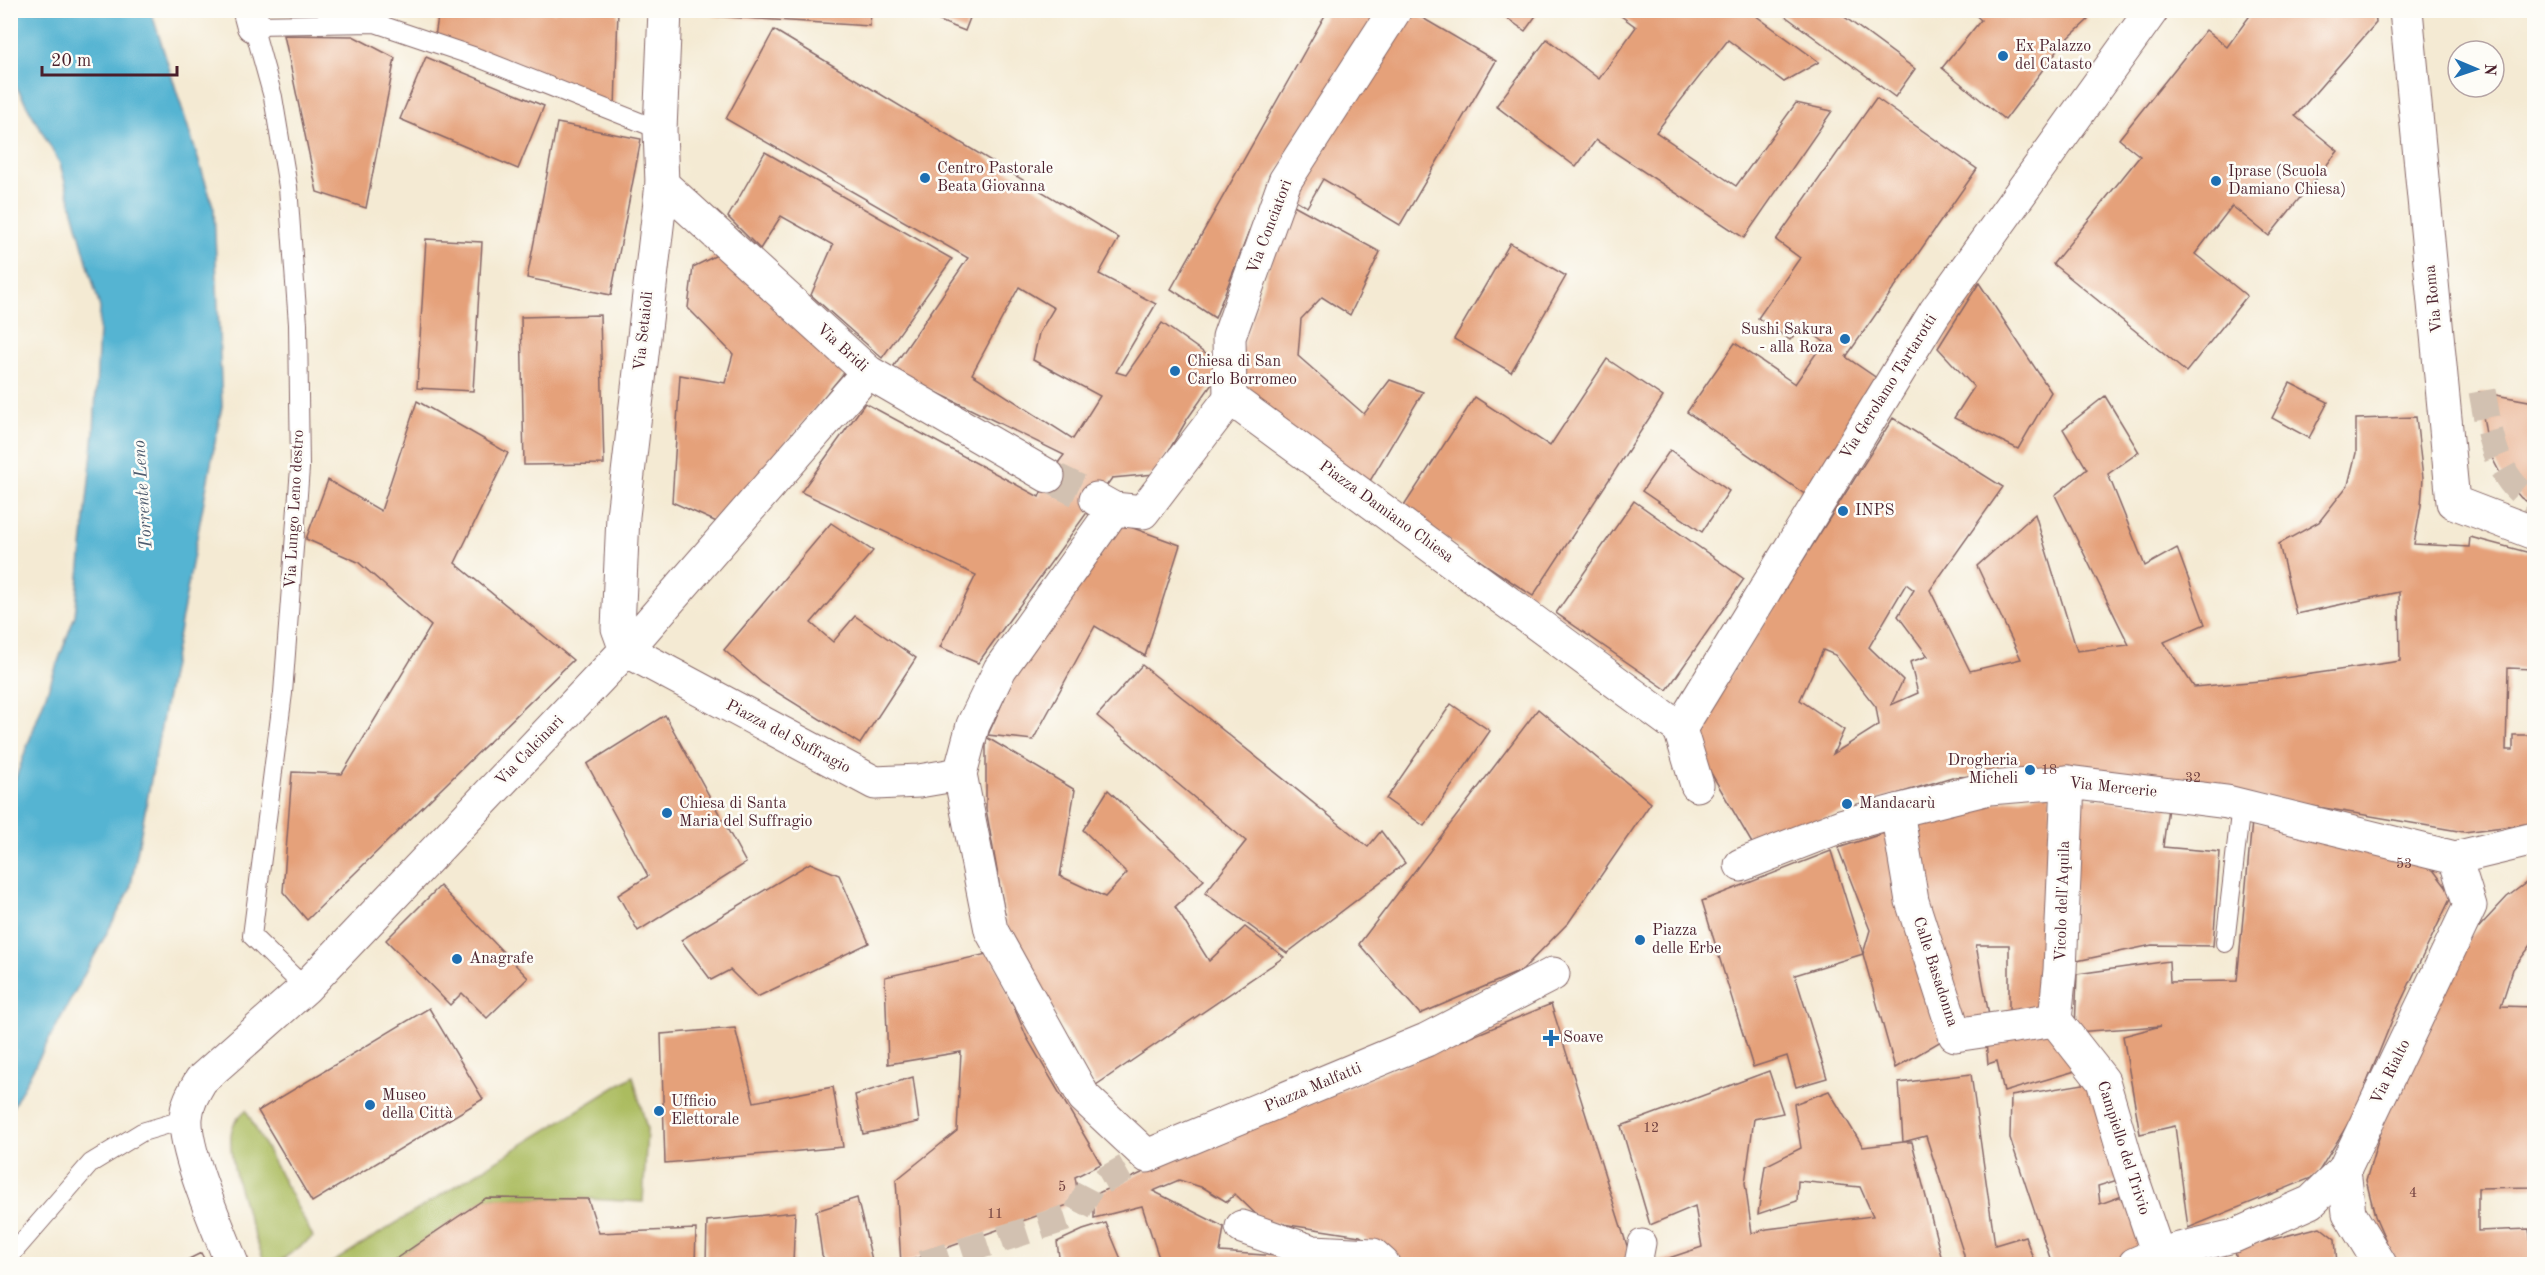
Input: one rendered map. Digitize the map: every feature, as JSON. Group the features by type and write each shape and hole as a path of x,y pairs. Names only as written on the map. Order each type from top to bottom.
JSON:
{"street":[{"name":"Via Setaioli","path":"626,650 618,628 623,516 662,184 660,130 665,10"},
{"name":"Via Conciatori","path":"1230,398 1229,337 1285,181 1395,10"},
{"name":"Via Gerolamo Tartarotti","path":"1672,722 1935,312 2152,10"},
{"name":"Via Roma","path":"2406,10 2453,501 2535,533"},
{"name":"Via Bridi","path":"662,184 868,372 1048,476"},
{"name":"Via Calcinari","path":"186,1119 190,1098 201,1080 305,988 626,650 868,372"},
{"path":"960,774 973,725 1000,669 1105,504 1143,512 1230,398"},
{"name":"Piazza Damiano Chiesa","path":"1230,398 1672,722"},
{"name":"Piazza del Suffragio","path":"626,650 875,783 919,781 960,774"},
{"path":"1672,722 1697,785"},
{"name":"Piazza Malfatti","path":"960,774 990,930 1084,1097 1147,1156 1426,1040 1553,974"},
{"name":"Via Mercerie","path":"1741,865 1841,826 1897,811 1989,788 2067,782 2241,805 2455,858"},
{"name":"Vicolo dell'Aquila","path":"2055,1020 2060,970 2067,782"},
{"name":"Calle Basadonna","path":"1897,811 1912,901 1955,1035 2055,1020"},
{"path":"2455,858 2535,839"},
{"name":"Via Rialto","path":"2150,1261 2234,1236 2311,1202 2344,1170 2470,906 2455,858"},
{"name":"Campiello del Trivio","path":"2055,1020 2103,1081 2128,1166 2150,1261"},
{"path":"186,1119 191,1154 232,1264"},
{"path":"2344,1170 2349,1213 2380,1264"},
{"path":"1242,1227 1313,1252 1373,1256 1383,1264"}],"lane":[{"path":"251,18 375,22 476,57 660,130"},
{"name":"Via Lungo Leno destro","path":"251,18 273,97 288,188 298,324 300,468 283,693 252,936 305,988"},
{"path":"2225,943 2241,805"},
{"path":"10,1256 92,1163 142,1132 186,1119"}],"green space":[{"path":"633,1076 647,1129 643,1202 486,1198 388,1264 330,1264"},
{"path":"246,1110 313,1237 276,1264 265,1264 235,1173 231,1137 235,1122"}],"water":[{"name":"Torrente Leno","path":"11,10 151,11 214,209 222,406 130,890 11,1110 11,791 75,615 94,433 100,308 60,164 11,77"}],"building":[{"path":"439,10 547,10 555,13 555,10 618,10 615,109 435,37"},
{"path":"712,10 871,10 870,26 712,16"},
{"path":"912,10 973,10 965,31"},
{"path":"1328,10 1386,10 1268,184 1215,318 1171,289"},
{"path":"1403,10 1409,10 1496,61 1400,225 1323,179 1307,207 1294,199"},
{"path":"1496,10 1540,10 1525,31"},
{"path":"1613,10 1748,10 1819,62 1784,82 1728,40 1656,132 1736,186 1796,103 1832,111 1744,238 1596,140 1576,167 1496,106 1547,39 1599,79 1636,27"},
{"path":"1777,10 1835,10 1915,69 1895,97"},
{"name":"Ex Palazzo del Catasto","path":"1970,10 2078,10 2088,20 2062,44 2005,120 1942,68 1981,20"},
{"name":"Iprase (Scuola Damiano Chiesa)","path":"2254,10 2375,10 2376,23 2295,116 2338,151 2269,236 2232,206 2195,254 2247,296 2186,372 2053,264 2140,156 2119,139 2206,30 2227,47"},
{"path":"774,30 1119,238 1099,274 1156,304 1116,372 1126,375 1162,323 1224,367 1188,418 1155,474 1112,478 978,663 940,647 976,575 801,492 865,403 1039,497 1048,476 1064,455 891,370 968,258 726,119","holes":["1019,287 1054,308 1039,333 1033,360 1100,396 1073,439 972,374"]},
{"path":"284,35 353,36 395,58 366,208 317,192"},
{"path":"426,57 544,106 518,169 400,119"},
{"path":"1876,98 1977,169 1846,357 1884,383 1806,495 1687,412 1735,343 1795,384 1824,342 1802,326 1790,340 1758,318 1800,258 1776,240"},
{"path":"557,123 641,139 611,295 527,278"},
{"path":"765,152 952,259 882,358 811,295 833,245 781,216 760,249 728,217"},
{"path":"1290,203 1380,252 1350,315 1322,297 1301,319 1298,356 1364,414 1390,380 1423,392 1367,486 1248,402 1241,352"},
{"path":"426,239 482,242 473,391 417,388"},
{"path":"1510,243 1566,276 1511,372 1454,339"},
{"path":"727,250 848,368 719,523 672,502 680,375 725,383 733,354 688,308 693,267"},
{"path":"1979,283 2051,392 2018,449 1954,418 1974,387 1938,348"},
{"path":"600,315 604,464 524,465 521,317"},
{"path":"1607,359 1663,397 1533,596 1402,509 1475,397 1550,446"},
{"path":"2290,383 2328,402 2309,438 2272,418"},
{"path":"2479,392 2534,402 2534,506 2521,498 2500,473 2489,452"},
{"path":"2105,396 2139,452 2108,474 2145,566 2177,548 2205,624 2164,642 2194,687 2271,680 2400,661 2399,592 2296,614 2279,544 2319,522 2348,485 2356,453 2356,419 2416,417 2423,478 2421,506 2414,544 2469,547 2470,537 2534,554 2534,669 2508,668 2506,750 2513,750 2513,735 2534,735 2534,823 2464,832 2272,799 1983,776 1952,777 1848,809 1753,845 1700,754 1697,728 1893,418 2003,487 1930,590 1970,671 2021,659 1977,566 2035,514 2077,651 2129,645 2055,495 2087,469 2063,429","holes":["1906,584 1914,590 1898,616 1928,656 1910,662 1918,693 1891,705 1903,680 1869,647","1823,650 1835,655 1876,707 1879,725 1833,754 1844,730 1800,700"]},
{"path":"417,401 508,453 455,563 573,660 307,920 283,892 292,772 342,774 431,626 358,562 306,539 328,480 381,511"},
{"path":"1670,450 1729,491 1702,532 1642,491"},
{"path":"1634,501 1744,579 1667,690 1556,613"},
{"path":"831,523 873,551 811,623 833,642 855,616 916,658 860,744 762,683 724,650"},
{"path":"1122,524 1180,545 1145,656 1095,626 1033,740 988,735 1016,673"},
{"path":"1142,665 1368,847 1381,831 1405,863 1287,953 1205,893 1246,841 1097,716"},
{"path":"1451,704 1490,731 1424,826 1386,799"},
{"path":"1538,709 1651,803 1569,922 1521,971 1420,1014 1359,944"},
{"name":"Chiesa di Santa Maria del Suffragio","path":"665,715 746,863 638,931 618,895 648,876 587,764"},
{"path":"986,737 1075,790 1060,876 1105,897 1127,873 1083,830 1108,790 1204,880 1175,907 1209,961 1245,927 1284,957 1096,1085 1007,927 986,809"},
{"path":"2051,792 2048,1008 2009,1013 2009,945 1976,945 1990,1021 1963,1025 1936,958 1909,823 1953,811"},
{"path":"2078,797 2168,807 2163,847 2220,852 2213,946 2152,945 2072,962"},
{"path":"2252,821 2422,855 2452,895 2393,1018 2354,1114 2316,1176 2188,1228 2175,1126 2140,1134 2123,1036 2161,1026 2075,1032 2077,974 2169,961 2170,982 2237,981"},
{"path":"1891,831 1948,1037 1895,1068 1863,954 1870,930 1838,848"},
{"path":"1831,851 1863,954 1795,975 1827,1078 1796,1087 1787,1056 1753,1067 1702,901"},
{"path":"810,863 839,875 869,943 757,997 730,970 711,980 681,940"},
{"path":"2534,877 2534,941 2513,969 2501,1006 2534,1007 2534,1104 2531,1122 2534,1123 2534,1187 2478,1188 2478,1231 2529,1229 2534,1264 2396,1264 2375,1216 2366,1180 2401,1066 2468,939 2507,897"},
{"name":"Anagrafe","path":"440,886 528,978 487,1018 462,993 450,1005 386,940"},
{"path":"991,953 1027,1038 1101,1164 1075,1177 1079,1201 901,1264 896,1180 957,1131 961,1052 888,1064 885,977"},
{"path":"1551,1004 1628,1249 1626,1264 1402,1264 1360,1236 1263,1221 1235,1194 1227,1202 1204,1188 1179,1180 1153,1191 1224,1227 1220,1252 1278,1256 1278,1264 1161,1264 1142,1206 1094,1218 1094,1195 1159,1165"},
{"name":"Museo della Città","path":"429,1008 483,1099 312,1202 258,1111"},
{"path":"735,1028 754,1102 833,1087 843,1147 665,1163 661,1034"},
{"path":"2045,1028 2082,1069 2004,1092 1997,1061 1988,1064 1986,1041"},
{"path":"1769,1071 1783,1113 1754,1119 1745,1183 1752,1233 1767,1229 1873,1216 1860,1187 1798,1181 1797,1201 1758,1214 1765,1166 1801,1148 1794,1104 1829,1091 1863,1147 1912,1142 1943,1264 1651,1264 1702,1247 1695,1206 1650,1225 1621,1126"},
{"path":"1971,1074 1995,1245 2025,1236 2035,1264 1964,1264 1964,1255 1926,1136 1903,1142 1899,1083"},
{"path":"913,1077 919,1122 863,1134 855,1095"},
{"path":"2095,1082 2124,1178 2098,1186 2100,1204 2125,1195 2145,1252 2109,1264 2052,1264 2010,1138 2011,1096"},
{"path":"486,1198 588,1199 599,1233 696,1229 695,1264 388,1264"},
{"path":"857,1198 873,1264 827,1264 822,1255 816,1211"},
{"path":"795,1212 793,1264 706,1264 707,1221"},
{"path":"1106,1223 1123,1264 1060,1264 1057,1242"},
{"path":"2320,1227 2335,1239 2337,1264 2237,1264 2235,1249"},
{"path":"201,1253 207,1264 179,1264"},
{"path":"2220,1257 2221,1264 2198,1264"}],"tunnel":[{"path":"2482,391 2491,439 2502,468 2510,481 2534,502"},
{"path":"1048,476 1096,499"},
{"path":"923,1264 1076,1215 1090,1188 1147,1156"}],"place":[{"name":"Ex Palazzo del Catasto","path":"2003,56"},
{"name":"Centro Pastorale Beata Giovanna","path":"925,178"},
{"name":"Iprase (Scuola Damiano Chiesa)","path":"2216,181"},
{"name":"Sushi Sakura - alla Roza","path":"1845,339"},
{"name":"Chiesa di San Carlo Borromeo","path":"1175,371"},
{"name":"INPS","path":"1843,511"},
{"name":"Drogheria Micheli","path":"2030,770"},
{"name":"Mandacarù","path":"1847,804"},
{"name":"Chiesa di Santa Maria del Suffragio","path":"667,813"},
{"name":"Piazza delle Erbe","path":"1640,940"},
{"name":"Anagrafe","path":"457,959"},
{"name":"Soave","path":"1551,1038"},
{"name":"Museo della Città","path":"370,1105"},
{"name":"Ufficio Elettorale","path":"659,1111"}]}
